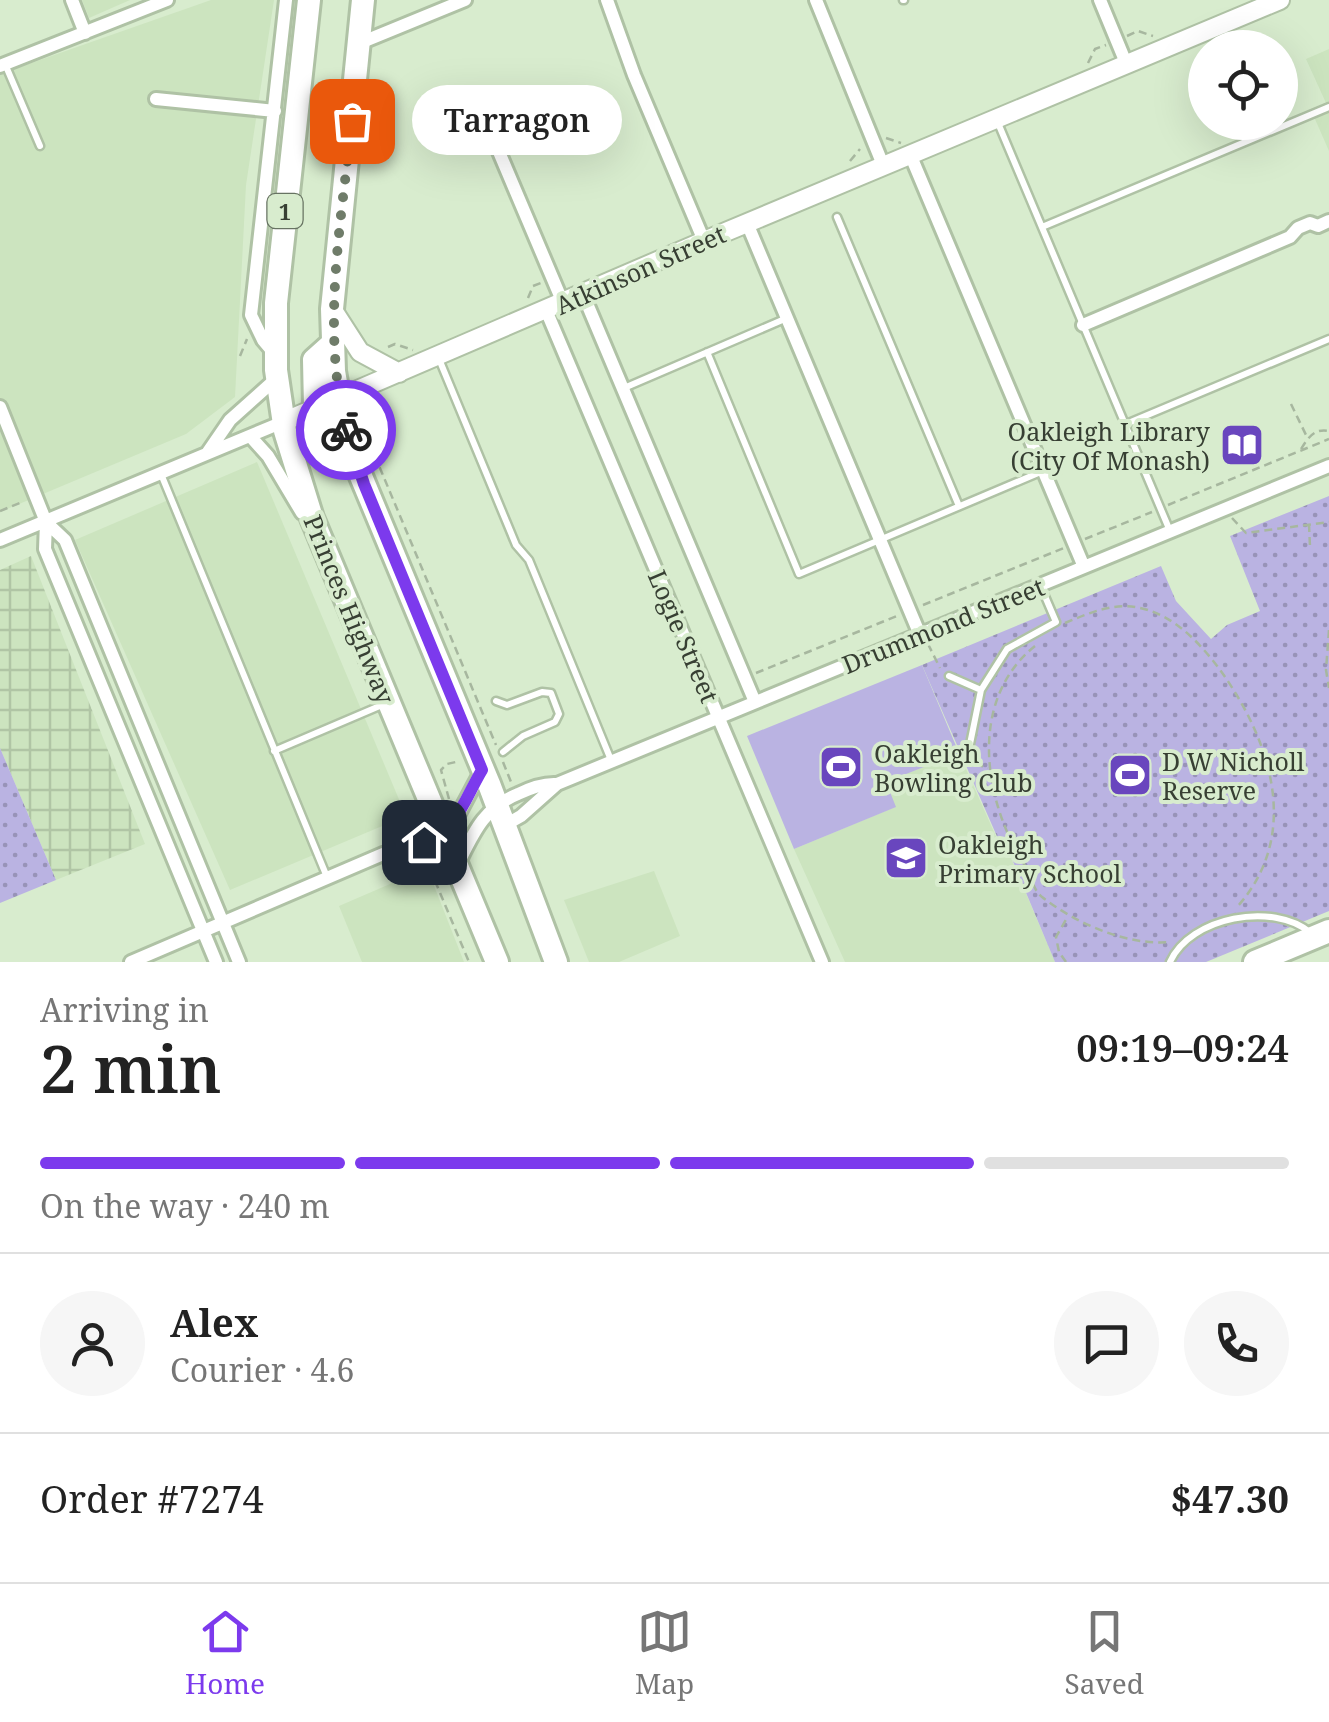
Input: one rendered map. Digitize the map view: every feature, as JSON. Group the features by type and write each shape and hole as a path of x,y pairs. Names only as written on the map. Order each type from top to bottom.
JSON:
{"highway":[{"name":"Princes Highway","path":"310,0 278,277 276,367 283,422 296,474 324,549 497,962"},
{"path":"364,0 332,310 338,397 358,469 482,770 506,808 556,962"},
{"path":"315,408 314,360 332,343"},
{"path":"1256,962 1322,934"}],"street":[{"path":"72,0 85,33"},
{"path":"2,65 167,0"},
{"path":"206,454 276,367 251,315 286,0"},
{"path":"360,43 466,0"},
{"path":"608,0 634,75 704,241"},
{"path":"816,0 883,165"},
{"path":"1100,0 1126,63"},
{"name":"Atkinson Street","path":"0,540 555,307 746,222 1280,0"},
{"path":"156,98 275,111"},
{"name":"Logie Street","path":"482,120 494,140 555,307 719,717 822,962"},
{"path":"910,154 1084,567"},
{"path":"1083,325 1290,237 1304,226 1329,221"},
{"path":"746,222 922,634"},
{"name":"Logie Street","path":"583,294 755,702"},
{"path":"332,310 360,352 400,373"},
{"path":"0,406 46,522 45,550 216,962"},
{"path":"250,436 268,456 324,549"},
{"name":"Drummond Street","path":"456,868 480,819 556,784 1329,466"},
{"path":"46,522 65,540 240,962"},
{"path":"88,656 110,647"},
{"path":"131,962 383,854 439,825 460,813 482,770"},
{"path":"144,791 166,782"},
{"name":"Drummond Street","path":"506,808 546,784 556,784"},
{"path":"383,854 420,844 439,825"}],"lane":[{"path":"2,65 40,146"},
{"path":"1042,227 1329,108"},
{"path":"996,118 1170,532"},
{"path":"837,217 959,506"},
{"path":"622,388 788,318"},
{"path":"1126,424 1329,339"},
{"path":"707,352 799,574 1044,470"},
{"path":"438,356 516,545 529,560 612,761"},
{"path":"160,473 327,878"},
{"path":"970,744 981,690 1007,649 1056,622 1040,586"},
{"path":"949,676 981,690"},
{"path":"496,700 507,705 542,692 551,693 560,714 556,722 523,736 504,752"},
{"path":"274,751 388,702"},
{"path":"1170,962 1182,944 1240,916 1280,916 1322,934"}],"path":[{"path":"1138,32 1156,36"},
{"path":"1292,404 1308,438"},
{"path":"363,418 506,808"},
{"path":"1300,451 1318,430 1329,431"},
{"path":"744,677 1329,439"},
{"path":"0,511 30,498"},
{"path":"1224,510 1246,533 1329,522"},
{"path":"1309,524 1310,547"},
{"path":"1053,632 1106,608 1151,610 1199,644 1248,713 1271,774 1274,830 1258,879 1242,902 1217,925"},
{"path":"1329,630 1329,688"},
{"path":"922,634 934,660 949,676"},
{"path":"1040,641 1023,655 1002,686 991,721 989,768 998,814 1040,896 1121,936 1182,944"},
{"path":"970,744 974,764 989,768"},
{"path":"420,844 468,962"},
{"path":"1066,962 1056,937 1070,914"}],"shaded area":[{"path":"82,0 130,0 89,18"},
{"path":"211,0 274,0 246,185 235,397 186,434 0,512 0,74"},
{"path":"1329,49 1329,151 1311,110 1326,103 1306,59"},
{"path":"257,462 406,816 230,890 75,540"},
{"path":"1329,496 1329,911 1206,962 1055,962 1004,840 999,841 922,665 1161,566 1176,601 1211,639 1227,625 1260,611 1230,536"},
{"path":"31,556 145,844 56,880 0,748 0,570"},
{"name":"Oakleigh Bowling Club","path":"922,665 959,753 886,782 896,807 794,849 747,736"},
{"path":"0,748 56,880 0,903"},
{"name":"Oakleigh Primary School","path":"959,753 998,841 1003,839 1055,962 845,962 794,849 895,807 885,782"},
{"path":"427,868 464,962 362,962 339,906"},
{"path":"654,871 680,936 619,962 589,962 564,900"}],"way so far":[{"path":"346,430 334,372 332,310 352,121"}],"place":[{"name":"Tarragon","path":"352,121"},
{"name":"Oakleigh Library (City Of Monash)","path":"1242,445"},
{"name":"Oakleigh Bowling Club","path":"841,767"},
{"name":"D W Nicholl Reserve","path":"1130,775"},
{"name":"Oakleigh Primary School","path":"906,858"}],"route":[{"path":"346,430 364,484 482,770 456,818 442,834 424,842"}]}
